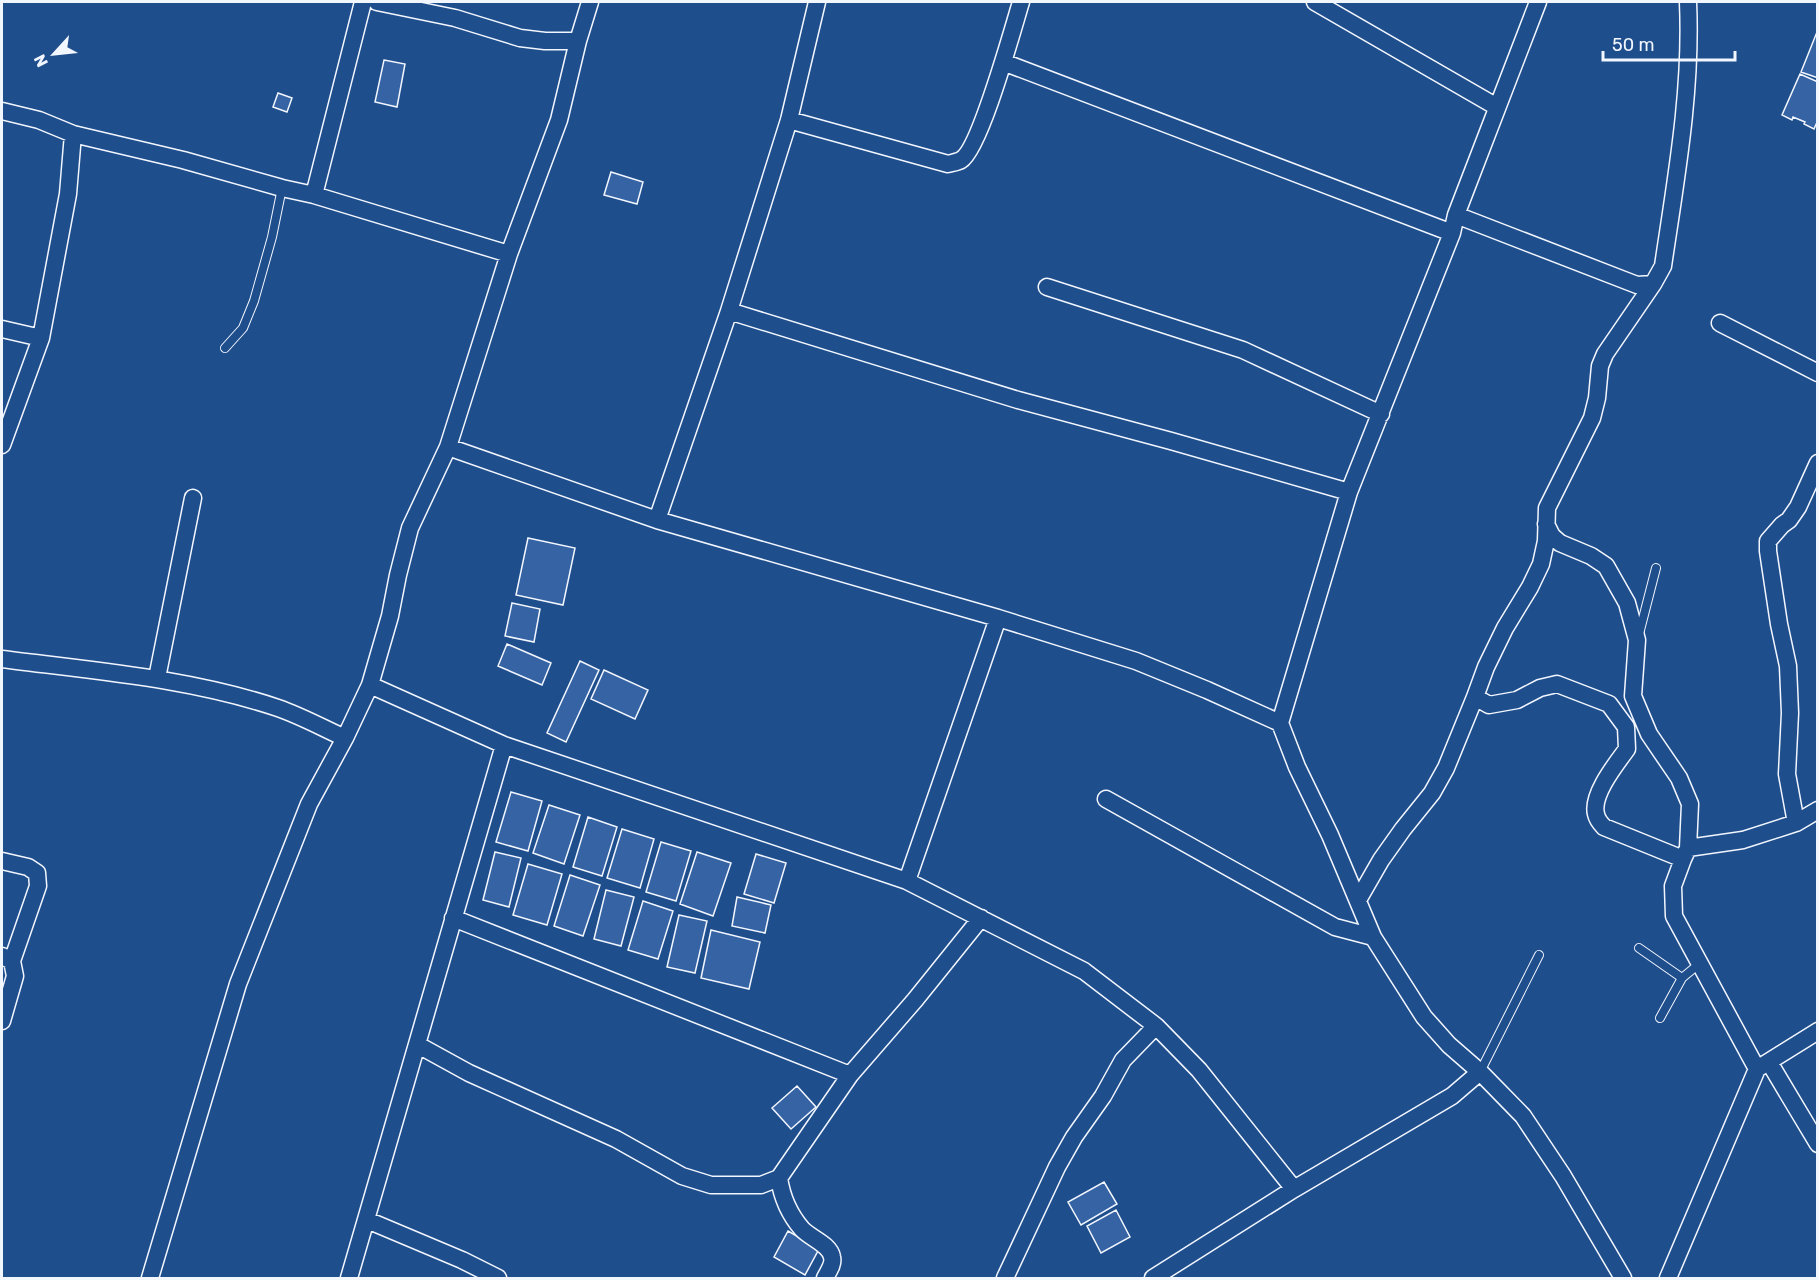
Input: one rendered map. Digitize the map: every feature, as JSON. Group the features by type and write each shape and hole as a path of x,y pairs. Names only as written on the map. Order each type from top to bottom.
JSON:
{"street":[{"path":"314,195 363,2"},
{"path":"377,2 455,18 520,38 545,41 579,40"},
{"path":"150,1278 238,984 309,804 345,738 370,685 390,616 410,528 448,447 509,254 559,120 590,2"},
{"path":"657,520 729,311 789,120 817,2"},
{"path":"789,120 948,164 961,160 972,148 1003,62 1021,2"},
{"path":"1315,2 1497,107"},
{"path":"1538,2 1456,215 1452,233 1349,492 1280,723 1297,767 1330,835 1373,938 1424,1017 1449,1046 1480,1072 1523,1116 1563,1176 1623,1278"},
{"path":"1358,900 1381,860 1432,793 1446,768 1486,667 1541,564 1546,541 1547,508 1592,418 1597,398 1600,366 1605,354 1663,266 1684,124 1689,28 1688,2"},
{"path":"1003,62 1452,233"},
{"path":"2,111 39,120 73,134 314,195 509,254"},
{"path":"2,445 41,338 68,194 73,134"},
{"path":"1456,215 1637,285 1653,284"},
{"path":"1047,287 1243,350 1381,414"},
{"path":"729,311 1018,400 1349,492"},
{"path":"1719,323 1818,373"},
{"path":"2,329 41,338"},
{"path":"448,447 657,520 998,618 1136,661 1280,723"},
{"path":"1796,823 1787,774 1790,713 1788,666 1779,624 1768,541 1782,525 1790,520 1818,463"},
{"path":"157,678 193,498"},
{"path":"1546,524 1552,536 1560,543 1592,555 1606,566 1627,603 1637,640 1633,696 1649,734 1679,778 1690,804 1685,854 1673,886 1674,916 1700,964 1763,1066 1818,1144"},
{"path":"907,881 998,618"},
{"path":"2,659 157,678 215,690 279,709 345,738"},
{"path":"1475,697 1489,705 1517,700 1540,688 1557,684 1609,704 1626,727 1627,749 1612,768 1596,801 1596,815 1604,827 1685,854 1743,840 1796,823 1818,810"},
{"path":"370,685 504,745 907,881 1084,970 1156,1026 1199,1070 1294,1189"},
{"path":"349,1278 504,745"},
{"path":"1106,799 1335,927 1373,938"},
{"path":"2,861 28,867 37,873 38,886 7,959 15,976 2,1021"},
{"path":"453,918 850,1075"},
{"path":"418,1045 469,1073 616,1139 682,1176 711,1185 761,1185 779,1178 850,1075 915,1000 981,918"},
{"path":"1005,1278 1057,1167 1074,1137 1103,1096 1123,1060 1156,1026"},
{"path":"1668,1278 1763,1066 1818,1031"},
{"path":"1153,1278 1294,1189 1452,1096 1480,1072"},
{"path":"779,1178 781,1194 787,1208 803,1230 829,1249 832,1263 825,1278"},
{"path":"367,1220 462,1260 498,1278"}],"lane":[{"path":"225,348 243,328 254,301 272,237 282,188"},
{"path":"1637,640 1656,568"},
{"path":"1639,948 1682,978"},
{"path":"1480,1072 1539,955"},
{"path":"1660,1018 1682,978 1700,964"}],"building":[{"path":"1818,33 1818,78 1801,72"},
{"path":"384,60 405,64 397,107 375,102"},
{"path":"1800,74 1818,82 1818,120 1814,129 1804,124 1805,122 1793,117 1792,120 1782,115"},
{"path":"278,93 292,98 287,112 273,107"},
{"path":"611,172 643,182 637,204 604,195"},
{"path":"528,538 575,548 563,605 516,595"},
{"path":"512,603 540,609 534,642 505,636"},
{"path":"507,644 551,663 542,685 498,666"},
{"path":"580,661 599,670 566,742 547,733"},
{"path":"604,670 648,690 635,719 591,699"},
{"path":"511,792 542,801 528,851 496,842"},
{"path":"549,805 580,815 564,864 533,853"},
{"path":"588,817 617,827 602,876 573,867"},
{"path":"622,829 654,839 640,888 607,878"},
{"path":"661,842 691,851 676,901 646,892"},
{"path":"495,852 521,858 509,907 483,900"},
{"path":"697,852 731,863 713,916 680,904"},
{"path":"756,854 786,863 774,903 744,894"},
{"path":"528,864 562,874 547,925 513,915"},
{"path":"570,875 600,885 583,936 554,926"},
{"path":"606,890 634,897 621,946 594,939"},
{"path":"737,897 771,905 765,933 732,926"},
{"path":"643,901 673,911 658,959 628,950"},
{"path":"679,915 707,921 695,973 667,967"},
{"path":"711,930 760,942 749,989 701,978"},
{"path":"797,1086 816,1107 791,1129 772,1108"},
{"path":"1104,1182 1117,1204 1081,1225 1068,1202"},
{"path":"1116,1210 1130,1237 1101,1253 1087,1226"},
{"path":"788,1231 819,1249 805,1275 774,1257"}]}
